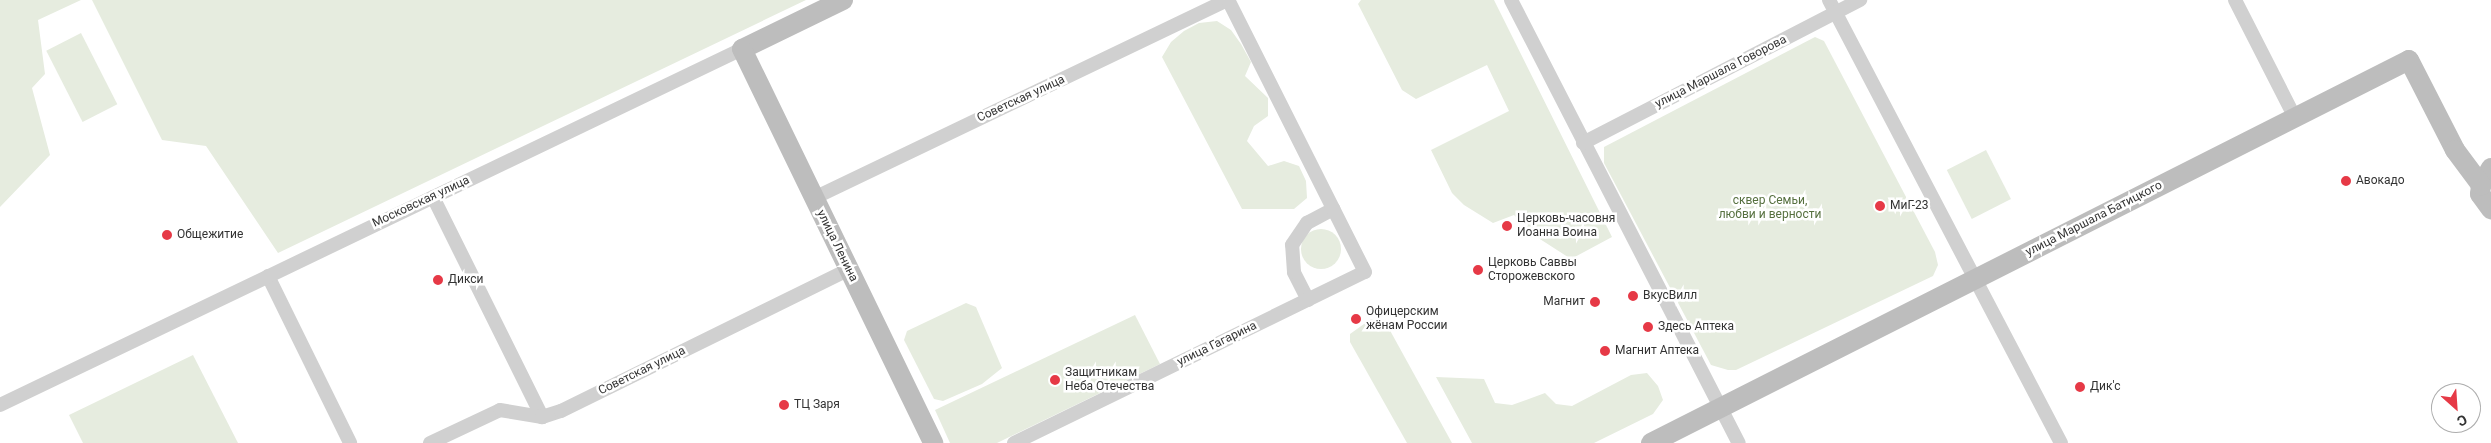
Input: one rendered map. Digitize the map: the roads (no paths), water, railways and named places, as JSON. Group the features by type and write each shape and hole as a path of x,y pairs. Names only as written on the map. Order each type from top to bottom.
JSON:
{"street":[{"name":"Московская улица","path":"0,406 843,0"},
{"path":"1228,0 1333,209 1307,223 1292,245 1294,272 1308,300"},
{"name":"Советская улица","path":"814,198 1228,0"},
{"path":"1511,0 1739,443"},
{"name":"улица Маршала Говорова","path":"1583,143 1832,6 1860,0"},
{"path":"2235,0 2294,116"},
{"path":"1832,6 2061,443"},
{"name":"улица Ленина","path":"742,49 933,443"},
{"name":"улица Маршала Батицкого","path":"1651,443 1975,280 2294,116 2409,60 2455,150 2487,175"},
{"path":"2487,175 2480,194 2489,208"},
{"path":"433,197 542,417"},
{"name":"улица Гагарина","path":"1014,443 1365,272 1333,209"},
{"name":"Советская улица","path":"430,443 500,410 542,417 561,411 848,270"},
{"path":"268,276 350,443"}],"place":[{"name":"Авокадо","path":"2346,181"},
{"name":"МиГ-23","path":"1880,206"},
{"name":"Церковь-часовня Иоанна Воина","path":"1507,226"},
{"name":"Общежитие","path":"167,235"},
{"name":"Церковь Саввы Сторожевского","path":"1478,270"},
{"name":"Дикси","path":"438,280"},
{"name":"ВкусВилл","path":"1633,296"},
{"name":"Магнит","path":"1595,302"},
{"name":"Офицерским жёнам России","path":"1356,319"},
{"name":"Здесь Аптека","path":"1648,327"},
{"name":"Магнит Аптека","path":"1605,351"},
{"name":"Защитникам Неба Отечества","path":"1055,380"},
{"name":"Дик'с","path":"2080,387"},
{"name":"ТЦ Заря","path":"784,405"}],"park label":[{"name":"сквер Семьи, любви и верности","path":"1770,208"}]}
